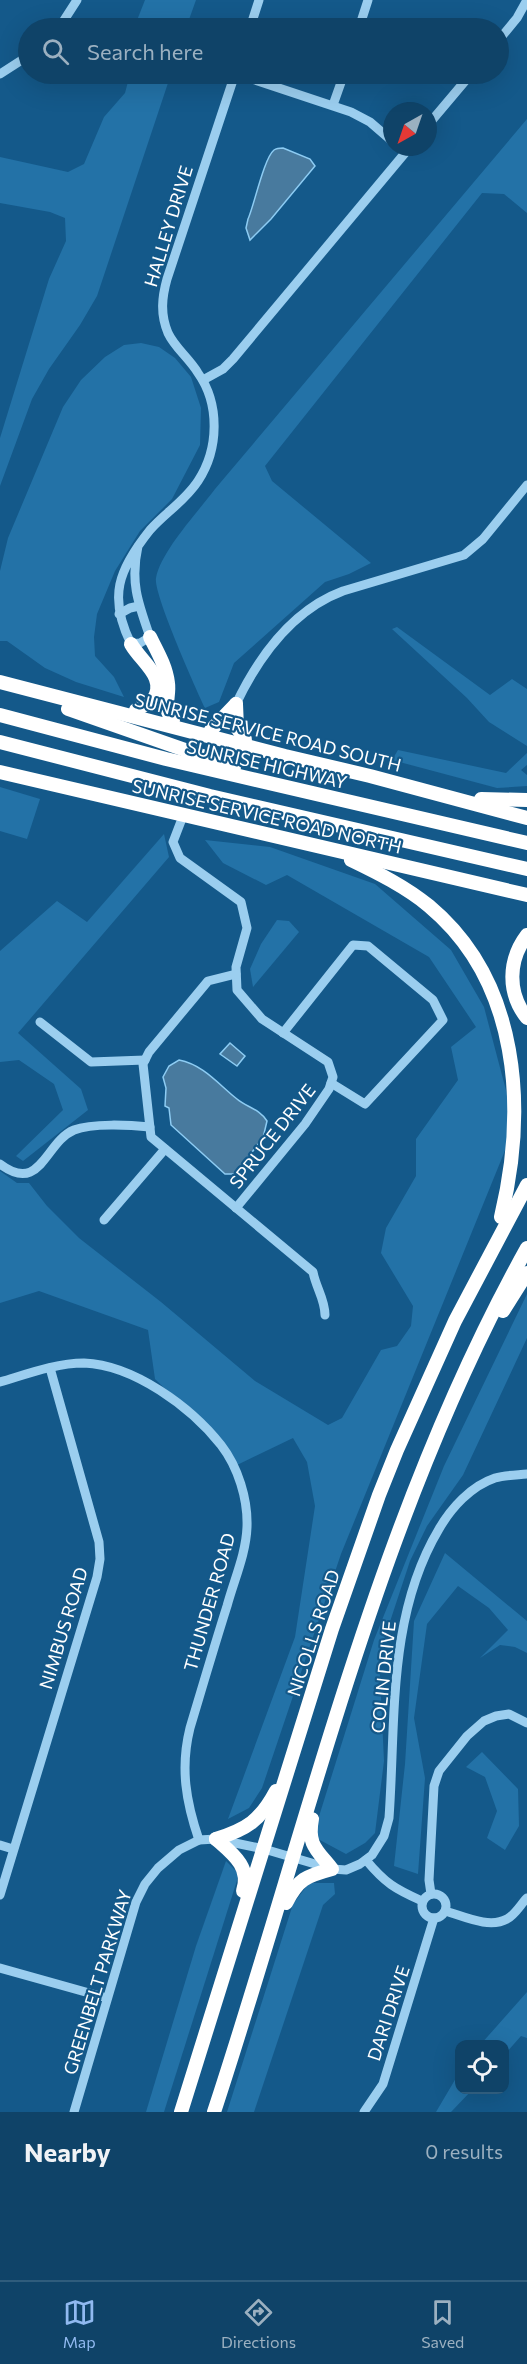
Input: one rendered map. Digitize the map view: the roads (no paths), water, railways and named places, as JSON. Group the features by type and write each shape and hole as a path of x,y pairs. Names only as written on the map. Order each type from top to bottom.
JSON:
{"highway":[{"path":"150,637 166,672 168,684 166,706 173,720"},
{"path":"131,644 155,676 158,684 153,700 147,706 136,710"},
{"name":"SUNRISE SERVICE ROAD SOUTH","path":"0,682 285,756 436,792 527,818"},
{"path":"19,687 81,697 136,710 289,750 330,765"},
{"path":"0,690 66,708 288,788"},
{"path":"211,729 236,704"},
{"path":"236,704 237,728 245,739"},
{"name":"SUNRISE HIGHWAY","path":"0,716 288,788 527,843"},
{"path":"0,744 221,799 527,869"},
{"name":"SUNRISE SERVICE ROAD NORTH","path":"0,772 527,895"},
{"path":"436,792 494,801 527,800"},
{"path":"327,849 399,884 444,919 482,965 507,1014 521,1070 524,1108 523,1136 514,1180 477,1278"},
{"path":"527,935 518,950 512,977 515,998 527,1018"},
{"name":"NICOLLS ROAD","path":"182,2112 332,1629 379,1495 420,1399 477,1278 527,1185"},
{"path":"214,2112 396,1537 469,1363 527,1248"},
{"path":"469,1363 527,1273"},
{"path":"235,1939 245,1886 245,1874 237,1858 216,1839 242,1830 261,1815 291,1763"},
{"path":"268,1940 296,1885 308,1876 332,1869 314,1847 309,1834 315,1787"}],"street":[{"path":"65,18 76,0"},
{"path":"253,18 259,0"},
{"path":"362,18 368,0"},
{"path":"509,28 527,0"},
{"path":"0,74 18,62"},
{"name":"HALLEY DRIVE","path":"131,644 117,603 119,583 126,563 156,523 189,493 207,463 213,444 212,404 203,380 167,332 162,301 167,279 233,84"},
{"path":"267,84 360,116 383,134"},
{"path":"333,105 340,84"},
{"path":"437,114 463,84"},
{"path":"203,380 223,369 233,359 399,156"},
{"path":"236,704 273,644 308,610 325,598 343,591 458,559 483,539 527,485"},
{"path":"131,644 140,643 150,637 139,606 133,571 138,546"},
{"path":"119,614 139,606"},
{"path":"40,1022 91,1062 145,1060 149,1052 208,981 236,974 247,928 241,902 180,858 173,842 183,816"},
{"name":"SPRUCE DRIVE","path":"283,1033 353,945 368,946 433,1000 442,1020 365,1104 331,1083"},
{"name":"SPRUCE DRIVE","path":"236,974 237,990 262,1019 328,1062 333,1077 329,1089 305,1124 236,1208"},
{"name":"SPRUCE DRIVE","path":"145,1060 143,1064 151,1137 313,1272 325,1303 326,1314"},
{"path":"0,1164 13,1173 28,1173 37,1169 72,1131 84,1128 150,1127"},
{"path":"104,1220 165,1149"},
{"name":"THUNDER ROAD","path":"0,1382 50,1368 85,1363 109,1366 131,1373 151,1384 204,1427 222,1446 234,1467 246,1506 245,1546 190,1728 185,1754 186,1796 199,1840"},
{"name":"NIMBUS ROAD","path":"0,1895 97,1577 100,1559 99,1542 50,1368"},
{"name":"COLIN DRIVE","path":"366,1860 381,1844 389,1818 398,1657 407,1609 421,1563 443,1521 462,1500 496,1478 527,1474"},
{"path":"431,1894 429,1880 434,1786 439,1771 467,1736 484,1721 510,1714 527,1723"},
{"name":"GREENBELT PARKWAY","path":"74,2112 136,1902 145,1884 165,1861 179,1850 199,1840 216,1839 293,1857"},
{"path":"0,1845 13,1849"},
{"path":"293,1857 332,1869 346,1870 366,1860 383,1881 396,1890 422,1901"},
{"path":"431,1894 437,1894 444,1899 445,1911 440,1917 434,1918 423,1913 422,1901 431,1894"},
{"path":"445,1911 480,1921 501,1922 509,1918 527,1898"},
{"name":"DARI DRIVE","path":"364,2112 383,2084 434,1918"},
{"path":"0,1968 107,1998"}]}
